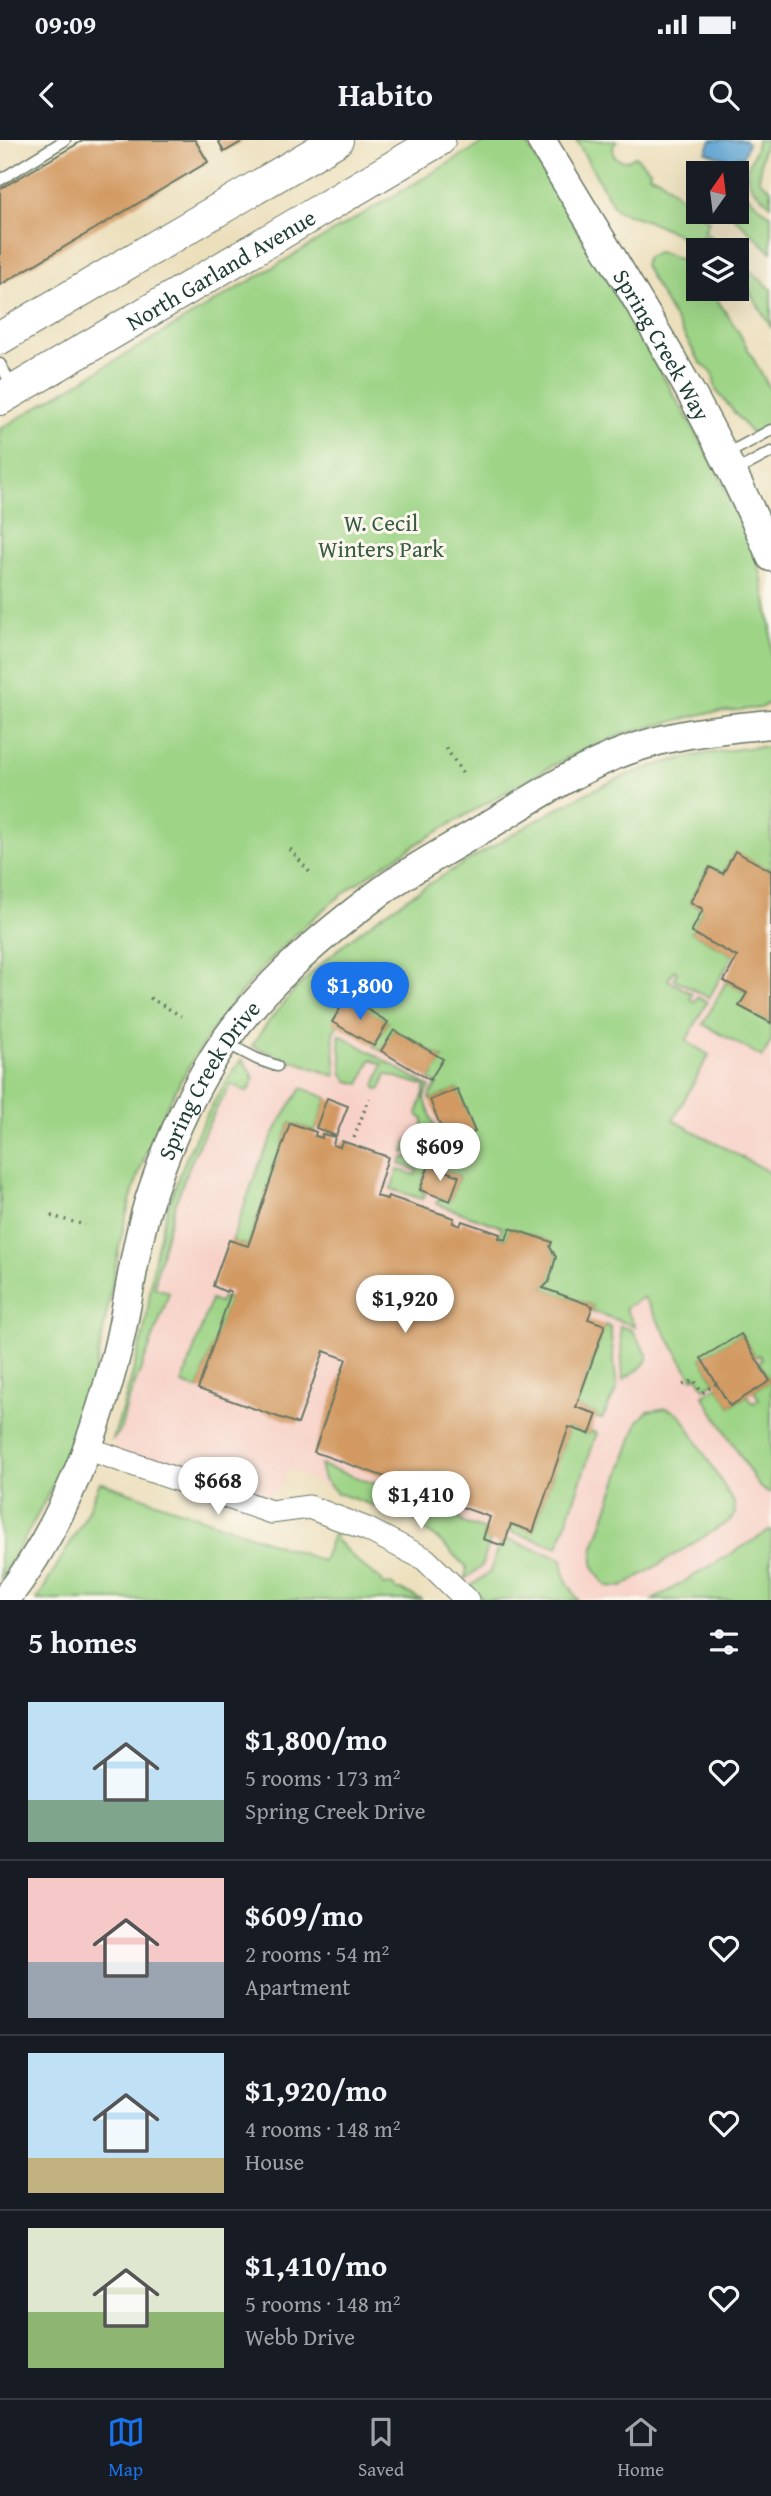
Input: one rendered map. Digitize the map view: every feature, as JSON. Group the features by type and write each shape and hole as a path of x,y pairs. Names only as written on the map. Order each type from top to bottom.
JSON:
{"main road":[{"path":"0,338 337,140"},
{"name":"North Garland Avenue","path":"5,384 439,140"}],"street":[{"name":"Spring Creek Way","path":"541,140 670,357 729,463 771,557"},
{"name":"Spring Creek Drive","path":"5,1600 58,1516 86,1448 116,1354 138,1236 153,1189 177,1130 225,1042 290,965 383,890 572,776 610,757 647,744 719,730 771,724"},
{"path":"86,1448 271,1512 309,1507 337,1517 413,1552 441,1573 467,1600"}],"lane":[{"path":"0,180 65,140"},
{"path":"729,463 771,430"},
{"path":"729,463 771,452"},
{"path":"225,1042 277,1066"}],"path":[{"path":"446,748 463,774"},
{"path":"290,849 310,874"},
{"path":"150,998 181,1016"},
{"path":"354,1138 369,1098"},
{"path":"51,1216 85,1225"},
{"path":"682,1385 694,1380 702,1392 716,1384"}],"shaded area":[{"path":"771,747 771,1530 653,1600 483,1600 465,1579 467,1568 418,1521 344,1496 289,1469 282,1486 264,1500 115,1449 113,1440 145,1328 156,1252 173,1193 194,1141 221,1091 268,1022 295,991 340,947 385,911 588,792 669,761"}],"green space":[{"name":"W. Cecil Winters Park","path":"488,140 525,140 710,457 752,545 761,574 771,628 771,702 760,708 707,713 626,733 548,768 372,873 331,903 292,937 257,975 224,1015 194,1058 169,1103 148,1150 125,1221 98,1360 84,1409 65,1460 0,1579 0,429"},
{"path":"576,140 617,141 613,146 614,156 626,161 635,156 650,170 649,175 659,178 686,201 686,224 708,224 704,231 712,238 686,239 614,207"},
{"path":"757,140 767,140 762,152 759,180 771,189 771,205 749,180 749,165"},
{"path":"749,197 771,216 771,252 742,224 749,224"},
{"path":"657,252 686,264 686,301 718,301 771,391 771,425 752,434 716,390 713,373 700,362 648,273 644,265 646,258"},
{"path":"749,270 771,289 771,327 749,291"},
{"path":"771,747 771,871 735,852 723,874 709,867 690,902 703,909 691,932 733,955 709,998 674,979 677,972 674,970 668,980 692,994 690,999 694,1002 697,997 707,1002 686,1041 709,1055 673,1120 771,1173 771,1493 760,1488 703,1395 718,1386 730,1406 748,1395 753,1403 759,1399 754,1391 770,1381 759,1362 762,1359 759,1355 755,1357 741,1334 701,1358 715,1382 704,1388 697,1376 692,1378 644,1297 625,1308 635,1326 591,1311 593,1306 543,1288 549,1282 556,1257 550,1247 551,1242 510,1228 506,1240 499,1238 502,1227 436,1204 439,1197 450,1201 459,1176 429,1165 420,1190 425,1192 422,1199 391,1189 398,1170 416,1175 417,1170 400,1164 402,1159 474,1132 457,1089 430,1100 429,1097 437,1084 430,1080 443,1058 394,1030 381,1051 374,1046 388,1022 347,998 333,1022 338,1025 333,1032 335,1076 252,1046 276,1012 332,954 396,905 465,862 569,802 623,777 684,758"},
{"path":"726,982 747,993 740,1005 771,1023 771,1041 762,1057 703,1024"},
{"path":"339,1034 430,1087 424,1097 439,1139 404,1153 407,1141 423,1127 423,1119 417,1114 426,1086 386,1074 381,1089 377,1090 375,1086 383,1064 371,1059 360,1084 348,1081 343,1074"},
{"path":"242,1059 252,1075 251,1086 248,1092 231,1084 206,1129 185,1177 168,1226 156,1277 155,1288 169,1292 127,1404 121,1428 113,1439 144,1331 154,1262 170,1201 189,1151 213,1103"},
{"path":"302,1088 327,1098 315,1131 290,1123 248,1246 232,1241 269,1143"},
{"path":"222,1297 229,1299 198,1389 182,1384 211,1300 219,1303"},
{"path":"605,1325 610,1327 617,1388 602,1419 576,1407"},
{"path":"620,1326 632,1330 648,1356 641,1367 623,1380"},
{"path":"667,1408 684,1420 734,1503 735,1515 728,1522 622,1587 607,1586 595,1569 594,1547 638,1421 648,1411"},
{"path":"569,1427 589,1434 591,1431 597,1433 558,1547 509,1531 511,1524 533,1531"},
{"path":"320,1465 454,1511 463,1523 485,1530 483,1538 490,1541 481,1567 465,1579 467,1568 418,1521 337,1493 324,1480"},
{"path":"100,1482 323,1561 334,1532 336,1540 360,1564 381,1579 383,1585 390,1584 397,1590 422,1600 37,1600 83,1521"},
{"path":"771,1530 771,1600 653,1600"},
{"path":"506,1539 562,1559 565,1578 578,1600 483,1600 471,1586 490,1572 499,1544 504,1546"}],"water":[{"path":"711,140 744,140 748,143 743,157 738,156 736,161 706,152"}],"building":[{"path":"84,140 195,140 208,162 0,285 0,189"},
{"path":"218,140 245,140 224,152"},
{"path":"735,851 771,871 771,1023 739,1006 747,993 724,981 737,957 691,932 703,909 690,902 710,867 723,874"},
{"path":"347,997 388,1022 374,1046 332,1022"},
{"path":"394,1030 443,1059 430,1080 381,1051"},
{"path":"457,1089 475,1132 447,1143 430,1100"},
{"path":"327,1098 348,1106 336,1136 316,1128"},
{"path":"290,1123 316,1132 315,1136 322,1138 322,1134 335,1137 333,1145 340,1147 342,1141 388,1157 376,1196 387,1199 388,1196 454,1218 453,1223 460,1226 462,1221 500,1234 499,1238 506,1240 510,1228 552,1242 550,1247 556,1257 549,1282 543,1288 593,1306 588,1319 605,1325 576,1407 597,1414 589,1434 569,1427 533,1532 511,1524 504,1546 483,1539 490,1517 461,1507 462,1504 314,1452 346,1359 324,1351 298,1424 198,1389 231,1292 213,1286 215,1279 229,1240 248,1246"},
{"path":"429,1165 459,1176 450,1201 420,1190"},
{"path":"741,1334 770,1381 730,1406 701,1358"}]}
